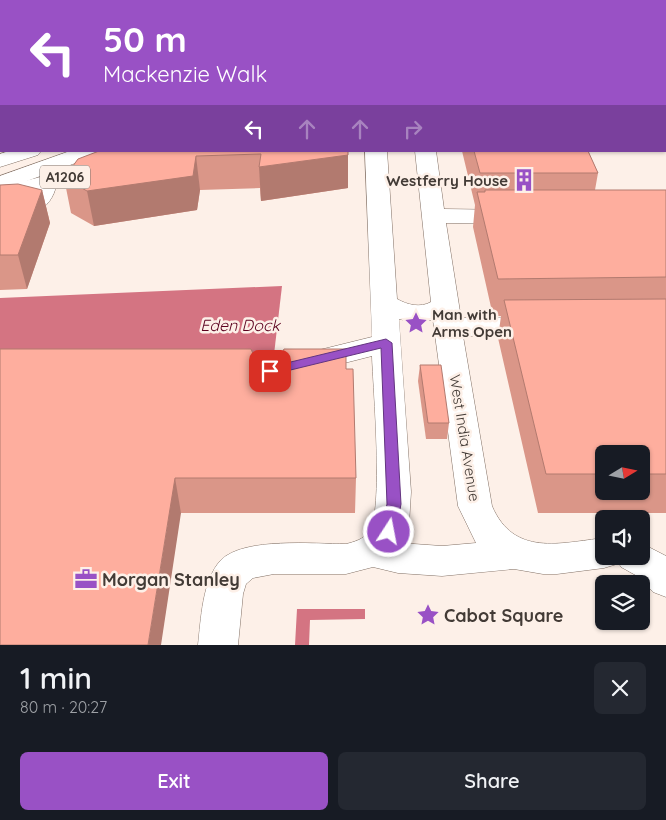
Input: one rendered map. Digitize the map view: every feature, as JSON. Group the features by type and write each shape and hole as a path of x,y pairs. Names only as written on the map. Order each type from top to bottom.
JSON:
{"street":[{"name":"A1206","path":"0,161 28,152"},
{"name":"A1206","path":"0,194 61,179 126,152"},
{"path":"218,645 223,599 230,578 236,569 255,561 273,558 297,557 337,560 365,556 382,542 389,532 394,504 376,152"},
{"name":"West India Avenue","path":"425,152 475,506 487,532 496,542 514,554"},
{"path":"0,173 82,154"},
{"path":"0,184 82,154"},
{"path":"0,209 32,206 40,200 46,183"},
{"path":"434,216 535,217"},
{"path":"384,303 398,311 414,315 435,312 447,317 562,326"},
{"path":"288,367 386,343"},
{"path":"372,552 398,558 442,561 514,554 543,559 595,554"},
{"path":"650,565 666,581"}],"water":[{"name":"Eden Dock","path":"282,286 273,363 0,361 0,298"},
{"path":"297,609 365,609 365,619 310,620 309,645 295,645"}],"building":[{"path":"96,152 348,152 348,155 259,167 261,154 196,156 193,176 87,191 64,178 78,159"},
{"path":"474,152 588,152 598,173 480,173"},
{"path":"18,184 42,190 18,255 0,255 0,185"},
{"path":"485,190 666,190 666,277 498,279 477,192 485,192"},
{"path":"666,299 666,474 650,474 650,445 595,445 595,474 546,474 504,300"},
{"name":"Morgan Stanley","path":"0,349 251,349 255,358 266,361 279,358 284,349 346,349 346,369 353,369 356,478 175,478 148,645 0,645"},
{"path":"420,365 441,365 449,423 428,423"}],"tunnel":[{"path":"473,0 500,0"}],"place":[{"name":"Westferry House","path":"524,180"},
{"name":"Man with Arms Open","path":"416,323"},
{"name":"Morgan Stanley","path":"86,579"},
{"name":"Cabot Square","path":"428,615"}],"route":[{"path":"270,371 386,343 394,492 393,515 389,532"}]}
